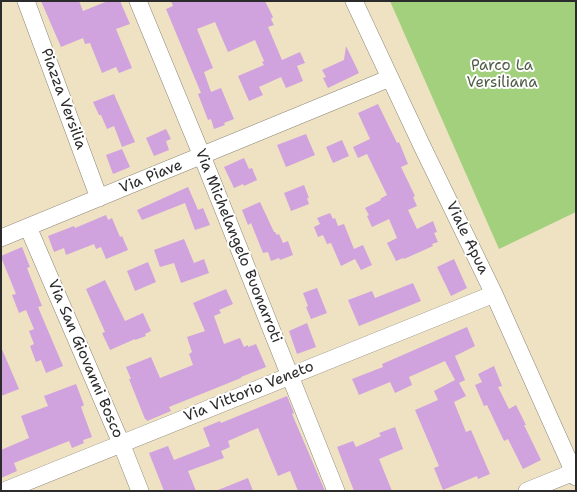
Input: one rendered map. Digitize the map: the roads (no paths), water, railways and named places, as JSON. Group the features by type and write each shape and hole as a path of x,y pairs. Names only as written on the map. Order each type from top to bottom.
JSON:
{"street":[{"name":"Piazza Versilia","path":"26,1 99,198"},
{"name":"Via Michelangelo Buonarroti","path":"138,1 202,156 336,491"},
{"name":"Viale Apua","path":"354,1 494,294 575,475"},
{"name":"Via Piave","path":"1,238 390,78"},
{"name":"Via San Giovanni Bosco","path":"28,226 140,491"},
{"name":"Via Vittorio Veneto","path":"4,491 494,294"},
{"path":"527,491 575,475"}],"park label":[{"name":"Parco La Versiliana","path":"502,74"}]}
